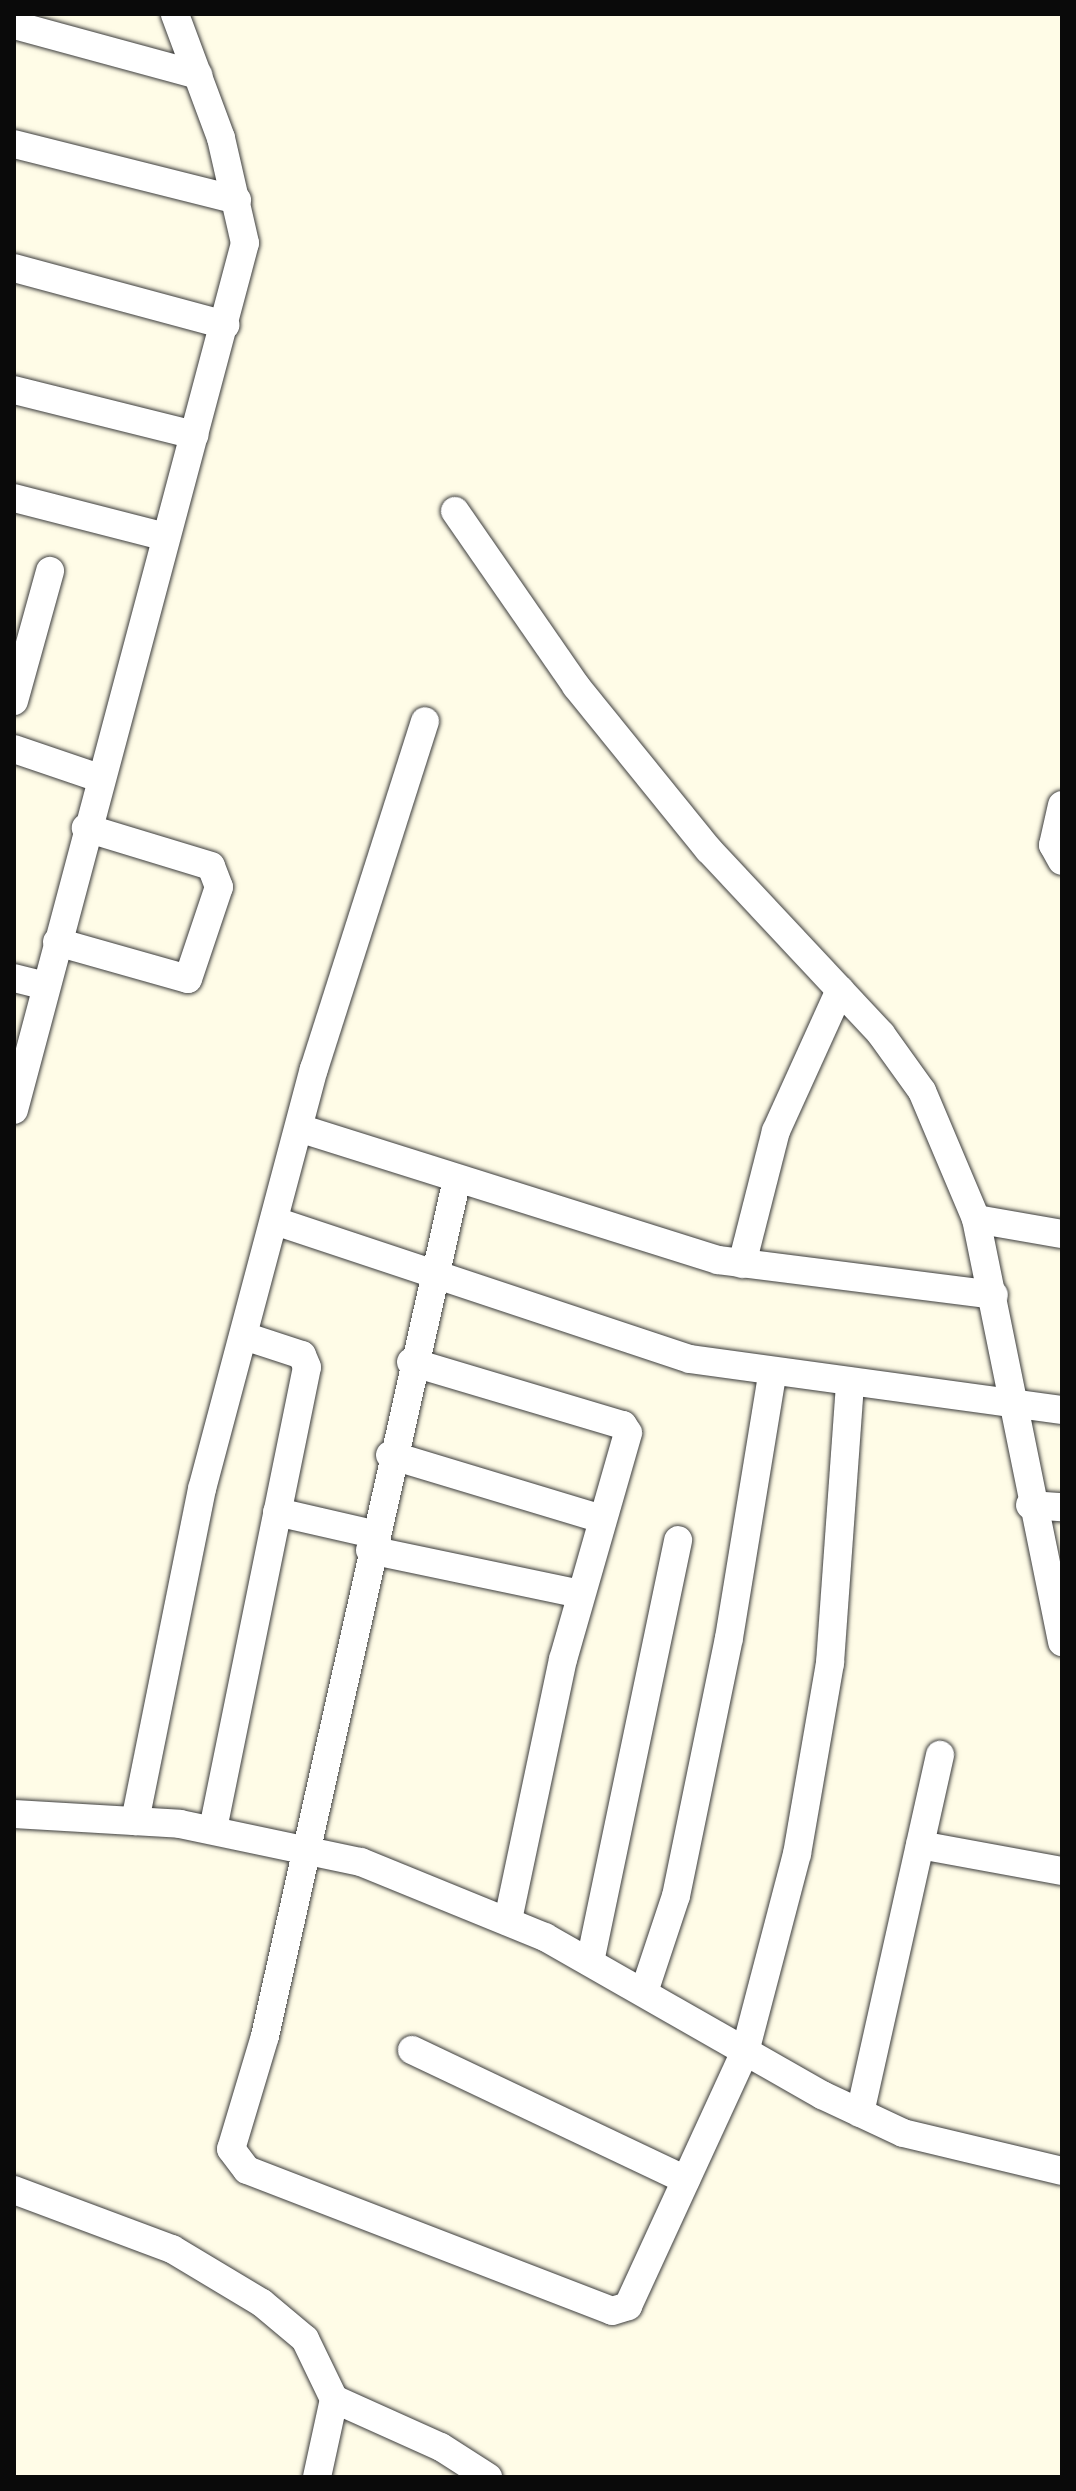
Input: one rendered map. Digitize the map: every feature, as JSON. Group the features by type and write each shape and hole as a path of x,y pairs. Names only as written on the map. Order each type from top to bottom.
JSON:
{"street":[{"path":"14,1110 99,778 245,243 237,200 198,75 175,14"},
{"path":"14,25 198,75"},
{"path":"14,144 237,200"},
{"path":"14,268 225,325"},
{"path":"14,390 194,435"},
{"path":"14,498 166,537"},
{"path":"455,511 585,697 709,850 840,990 922,1091 976,1219 994,1295 1030,1505 1062,1642"},
{"path":"14,701 50,571"},
{"path":"135,1821 202,1489 299,1128 425,721"},
{"path":"14,749 99,778"},
{"path":"1062,805 1053,845 1062,861"},
{"path":"57,942 188,979 219,887 211,866 86,828"},
{"path":"14,978 46,986"},
{"path":"742,1264 776,1131 840,990"},
{"path":"299,1128 742,1264 994,1295"},
{"path":"457,1179 430,1271 258,2066 231,2149 236,2163 393,2231 618,2312 633,2298 745,2052 797,1854 830,1663 850,1382"},
{"path":"976,1219 1062,1234"},
{"path":"275,1221 690,1359 772,1374 1062,1410"},
{"path":"213,1829 306,1362 244,1336"},
{"path":"411,1362 626,1427 580,1594 508,1921"},
{"path":"644,1992 682,1869 759,1482 772,1374"},
{"path":"390,1455 602,1519"},
{"path":"1030,1505 1062,1507"},
{"path":"277,1512 371,1542 580,1594"},
{"path":"590,1962 678,1540"},
{"path":"860,2113 940,1755"},
{"path":"14,1814 213,1829 305,1845 508,1921 590,1962 745,2052 903,2133 1062,2171"},
{"path":"920,1845 1062,1871"},
{"path":"412,2050 686,2180"},
{"path":"14,2190 84,2211 216,2272 305,2339 334,2399 317,2477"},
{"path":"334,2399 441,2447 488,2477"}]}
